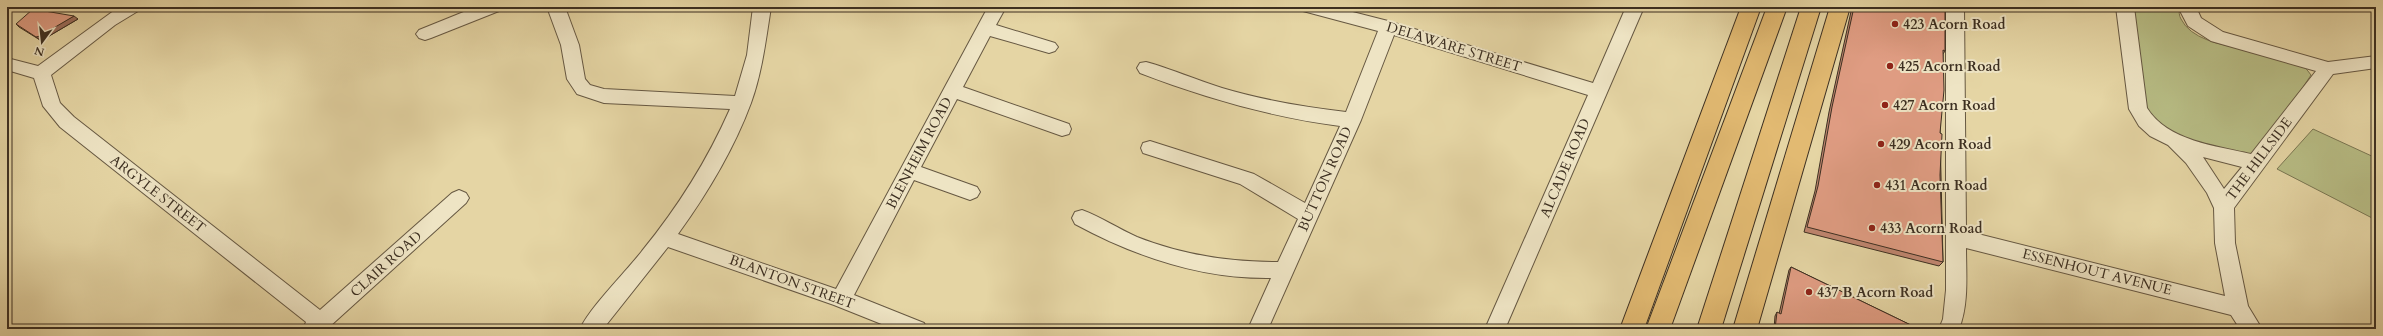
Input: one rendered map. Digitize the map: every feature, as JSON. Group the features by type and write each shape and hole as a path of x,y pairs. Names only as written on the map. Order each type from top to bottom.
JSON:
{"highway":[{"path":"1632,329 1751,7"},
{"path":"1658,329 1777,7"},
{"path":"1709,329 1811,7"},
{"path":"1745,329 1840,7"}],"street":[{"path":"7,64 41,73 109,21 132,7"},
{"path":"556,7 570,46 574,78 577,84 586,93 604,96 742,103"},
{"path":"590,329 666,238 704,183 742,103 757,55 762,7"},
{"name":"BLENHEIM ROAD","path":"841,299 985,28 998,7"},
{"name":"DELAWARE STREET","path":"1309,7 1388,27 1598,91"},
{"name":"ALCADE ROAD","path":"1496,329 1598,91 1636,7"},
{"path":"1949,329 1953,319 1955,304 1955,7"},
{"path":"2125,7 2138,108 2150,126 2199,163 2224,208"},
{"path":"2188,7 2194,22 2217,37 2328,68 2376,62"},
{"path":"425,34 490,8"},
{"name":"BUTTON ROAD","path":"1258,329 1286,270 1352,120 1388,27"},
{"path":"985,28 1049,47"},
{"path":"1146,68 1230,98 1324,117 1352,120"},
{"name":"THE HILLSIDE","path":"2252,329 2238,308 2224,231 2224,208 2328,68"},
{"name":"ARGYLE STREET","path":"41,73 52,106 67,122 317,326"},
{"path":"952,90 1062,129"},
{"path":"2164,136 2256,163"},
{"path":"1150,148 1247,179 1280,196 1309,216"},
{"path":"910,171 970,192"},
{"name":"CLAIR ROAD","path":"317,326 459,198"},
{"path":"1082,218 1105,231 1174,259 1210,267 1253,271 1286,270"},
{"name":"ESSENHOUT AVENUE","path":"1956,237 2238,308"},
{"name":"BLANTON STREET","path":"666,238 841,299 917,329"}],"green space":[{"path":"2131,7 2179,7 2180,18 2191,31 2207,40 2286,58 2301,65 2311,75 2261,151 2251,155 2186,139 2165,129 2143,105"},
{"path":"2313,129 2376,158 2376,220 2277,169"}],"building":[{"path":"1854,7 1945,7 1945,51 1943,50 1944,90 1940,133 1942,134 1940,175 1943,262 1807,227 1818,186 1832,107"},
{"path":"33,9 74,16 36,37 16,24"},
{"name":"437 B Acorn Road","path":"1791,267 1919,329 1775,329 1777,312 1781,314"}],"place":[{"name":"423 Acorn Road","path":"1895,24"},
{"name":"425 Acorn Road","path":"1890,66"},
{"name":"427 Acorn Road","path":"1885,105"},
{"name":"429 Acorn Road","path":"1881,144"},
{"name":"431 Acorn Road","path":"1877,185"},
{"name":"433 Acorn Road","path":"1872,228"},
{"name":"437 B Acorn Road","path":"1809,292"}]}
